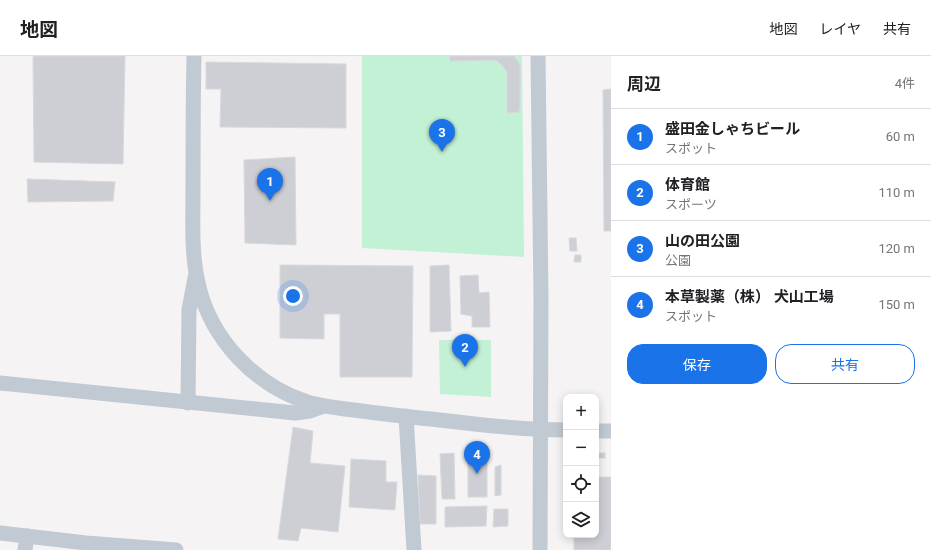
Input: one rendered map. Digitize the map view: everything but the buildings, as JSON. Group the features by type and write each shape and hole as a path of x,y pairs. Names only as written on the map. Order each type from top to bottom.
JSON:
{"street":[{"path":"194,56 193,241 196,274 202,298 210,319 229,347 241,361 261,378 282,391 306,401 325,406 540,430 563,430"},
{"path":"538,56 541,290 540,550"},
{"path":"188,403 189,310 196,274"},
{"path":"0,383 295,413 310,411 325,406"},
{"path":"406,416 414,550"},
{"path":"599,431 611,431"},
{"path":"0,533 26,543 176,550"}],"green space":[{"path":"362,56 522,56 524,257 362,248"},
{"path":"439,340 491,340 491,397 440,394"}],"place":[{"name":"山の田公園","path":"442,152"},
{"name":"盛田金しゃちビール","path":"270,201"},
{"name":"体育館","path":"465,367"},
{"name":"本草製薬（株） 犬山工場","path":"477,474"}]}
